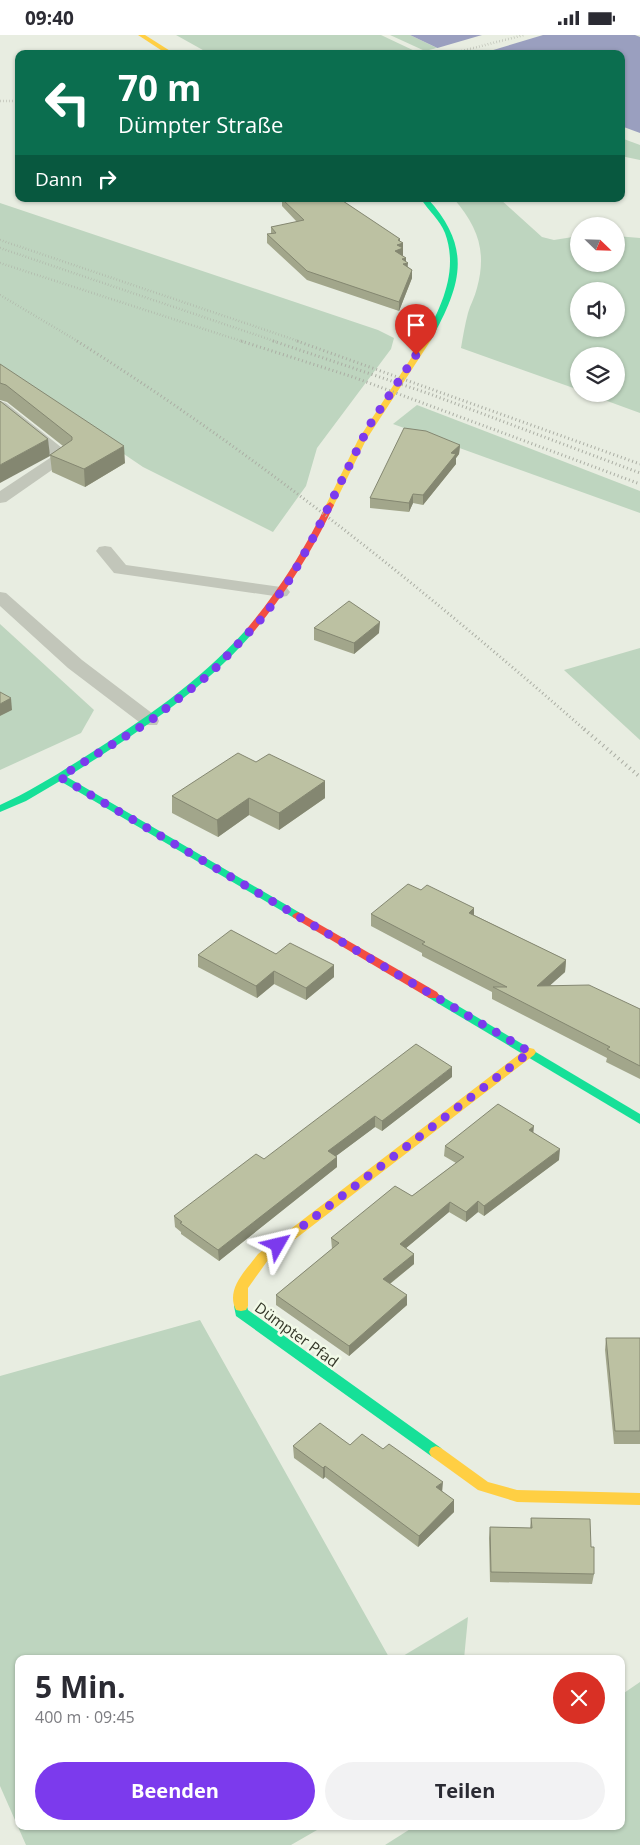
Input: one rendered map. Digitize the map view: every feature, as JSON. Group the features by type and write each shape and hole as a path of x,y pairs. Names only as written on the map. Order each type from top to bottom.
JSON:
{"main road":[{"path":"141,35 165,50"},
{"path":"0,809 60,777 150,721 211,673 264,616 281,592 312,540 369,426 425,340 442,310 452,286 456,265 453,244 444,221 427,202"},
{"path":"60,777 530,1052 640,1120"},
{"name":"Dümpter Pfad","path":"530,1052 262,1257 241,1287 241,1313 483,1486 516,1495 640,1499"}],"lane":[{"path":"0,406 64,456 0,498"},
{"path":"105,551 120,569 281,592"},
{"path":"0,597 75,664 150,721"}],"green space":[{"path":"176,35 381,35 413,50 203,50"},
{"path":"390,35 410,35 437,48 423,50"},
{"path":"625,139 640,145 640,160 625,157"},
{"path":"456,202 503,202 542,237 554,240 570,237 570,273 625,273 625,237 640,238 640,413 610,402 625,402 625,347 570,347 570,387 461,348 468,313 480,275 480,251 474,230"},
{"path":"0,203 378,330 394,338 391,349 317,448 306,486 273,532 143,467 0,370"},
{"path":"417,405 640,491 640,513 393,424"},
{"path":"0,624 94,710 81,733 0,770"},
{"path":"640,648 640,740 564,670"},
{"path":"200,1320 388,1655 15,1655 15,1820 0,1786 0,1376"},
{"path":"468,1617 464,1655 405,1655"},
{"path":"640,1682 640,1845 385,1845 409,1830 625,1830 625,1692"},
{"path":"19,1830 317,1830 291,1845 26,1845"}],"water":[{"path":"410,35 635,35 640,37 640,133 625,127 625,50 442,50"}],"pier":[{"path":"482,35 543,35 493,50 434,49"}],"building":[{"path":"285,202 344,202 400,239 398,240 403,243 397,245 403,248 395,251 406,258 402,259 408,263 403,264 412,270 399,302 307,271 267,234 276,233 271,227 304,220"},
{"path":"0,364 124,446 84,469 50,455 72,440 72,437 6,385 0,383"},
{"path":"0,401 48,439 0,465"},
{"path":"404,428 426,431 460,445 451,453 456,454 423,495 413,494 409,503 370,498"},
{"path":"349,601 380,622 354,643 314,628"},
{"path":"0,692 11,698 0,704"},
{"path":"238,753 256,762 269,754 325,781 279,813 249,798 217,820 172,796"},
{"path":"408,884 421,890 427,885 474,908 469,913 566,960 537,986 589,985 640,1009 640,1066 607,1049 610,1047 493,987 507,987 422,944 425,942 371,914"},
{"path":"231,930 276,954 290,943 334,965 306,988 274,971 256,986 198,955"},
{"path":"416,1044 452,1067 382,1121 375,1116 328,1151 337,1157 218,1250 180,1223 182,1222 174,1216 256,1154 264,1159"},
{"path":"498,1104 534,1126 529,1130 560,1149 484,1206 478,1201 466,1212 450,1202 400,1244 414,1254 383,1279 407,1295 349,1346 276,1295 339,1243 331,1238 395,1186 412,1196 464,1157 445,1146"},
{"path":"606,1338 640,1338 640,1431 615,1431"},
{"path":"320,1423 350,1445 362,1434 383,1449 389,1444 443,1482 436,1487 454,1500 419,1536 325,1466 323,1468 293,1446"},
{"path":"531,1518 590,1519 591,1547 594,1547 594,1574 491,1572 490,1527 532,1528"}],"railway":[{"path":"466,50 524,35"},
{"path":"0,101 15,101"},
{"path":"0,240 301,342"},
{"path":"0,248 277,342"},
{"path":"0,263 244,342"},
{"path":"0,295 79,342"},
{"path":"77,341 210,430 338,525 463,626 585,730"},
{"path":"241,341 353,377 640,484"},
{"path":"273,341 430,394 640,473"},
{"path":"297,341 640,464"},
{"path":"584,729 640,777"}],"traffic: fast":[{"path":"427,202 439,216 448,233 453,250 454,267 445,303 427,340"},
{"path":"0,809 44,786 152,718 212,671 248,633"},
{"path":"60,777 298,916"},
{"path":"433,995 640,1120"},
{"path":"241,1306 241,1312 436,1452"}],"traffic: slow":[{"path":"141,35 165,50"},
{"path":"330,505 362,440 427,340"},
{"path":"241,1306 241,1287 263,1257 530,1052"},
{"path":"436,1452 483,1486 517,1496 640,1499"}],"traffic: jam":[{"path":"248,633 294,572 330,505"},
{"path":"298,916 433,995"}],"route":[{"path":"278,1245 530,1052 60,777 150,721 211,673 264,616 290,579 312,540 369,426 416,355"}]}
